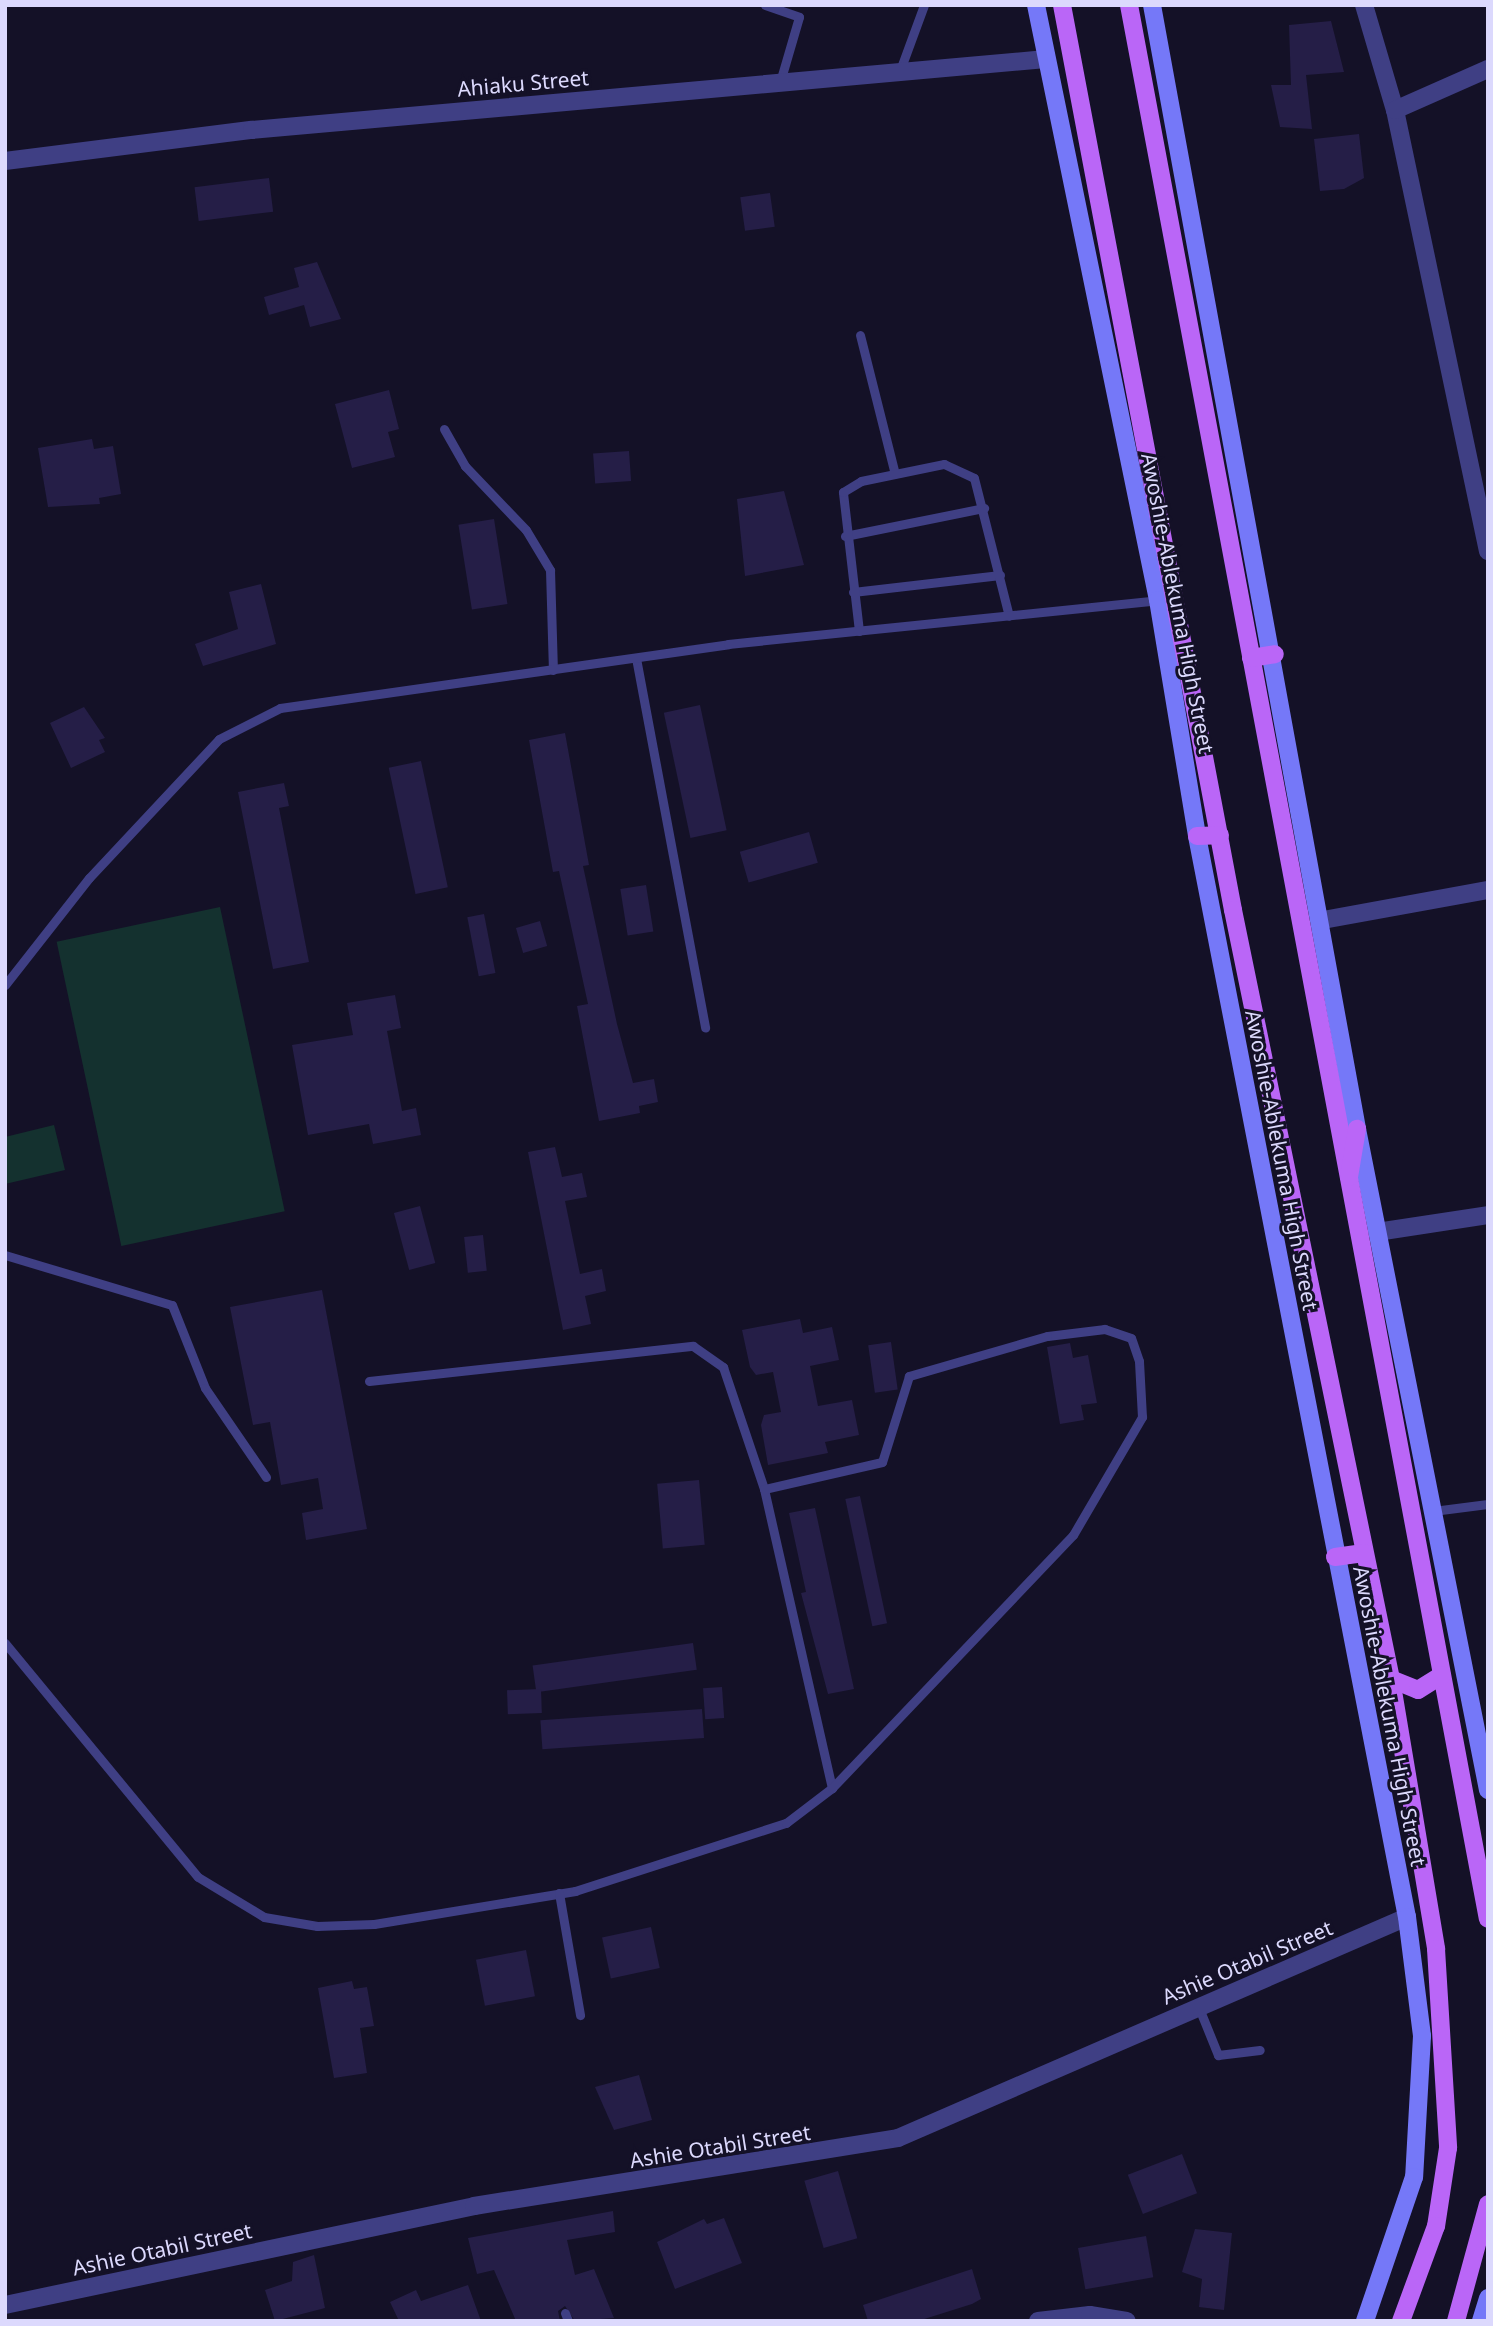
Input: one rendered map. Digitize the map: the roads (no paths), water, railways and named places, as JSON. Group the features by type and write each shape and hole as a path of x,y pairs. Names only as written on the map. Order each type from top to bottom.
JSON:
{"main road":[{"name":"Awoshie-Ablekuma High Street","path":"1062,5 1220,835 1363,1553 1391,1678 1436,1949 1449,2093 1436,2226 1401,2321"},
{"path":"1129,5 1347,1191 1488,1919"},
{"path":"1251,659 1275,654"},
{"path":"1197,836 1220,835"},
{"path":"1347,1191 1357,1129"},
{"path":"1335,1556 1363,1553"},
{"path":"1391,1678 1418,1690 1442,1675"},
{"path":"1456,2321 1488,2204"}],"street":[{"name":"Awoshie-Ablekuma High Street","path":"1037,5 1158,600 1197,836 1407,1917 1422,2036 1414,2176 1364,2321"},
{"path":"1152,5 1275,654 1357,1129 1488,1790"},
{"path":"1364,5 1395,110 1488,551"},
{"name":"Ahiaku Street","path":"5,160 252,130 1046,59"},
{"path":"1395,110 1488,69"},
{"path":"1322,920 1488,890"},
{"path":"1377,1232 1488,1215"},
{"name":"Ashie Otabil Street","path":"5,2305 474,2206 898,2138 1407,1917"},
{"path":"1481,2321 1488,2298"},
{"path":"1038,2321 1090,2315 1127,2321"}],"lane":[{"path":"765,5 799,17 779,84"},
{"path":"899,73 924,5"},
{"path":"860,335 895,474"},
{"path":"444,429 465,466 520,522 550,570 552,670"},
{"path":"859,631 845,536 843,492 895,474 959,466 974,478 984,508 1009,616"},
{"path":"845,536 984,508"},
{"path":"853,592 1000,575"},
{"path":"5,985 142,817 219,739 248,720 280,708 636,658 859,631 1158,600"},
{"path":"636,658 705,1028"},
{"path":"5,1255 172,1306 205,1388 266,1477"},
{"path":"5,1643 198,1877 264,1917 317,1926 374,1924 559,1893 786,1824 832,1788 1073,1535 1142,1418 1139,1361 1130,1338 1105,1329 1047,1336 909,1376 882,1462 764,1489"},
{"path":"369,1381 693,1346 723,1367 764,1489 832,1788"},
{"path":"1433,1511 1488,1504"},
{"path":"559,1893 580,2015"},
{"path":"1199,2008 1218,2055 1260,2050"}]}
